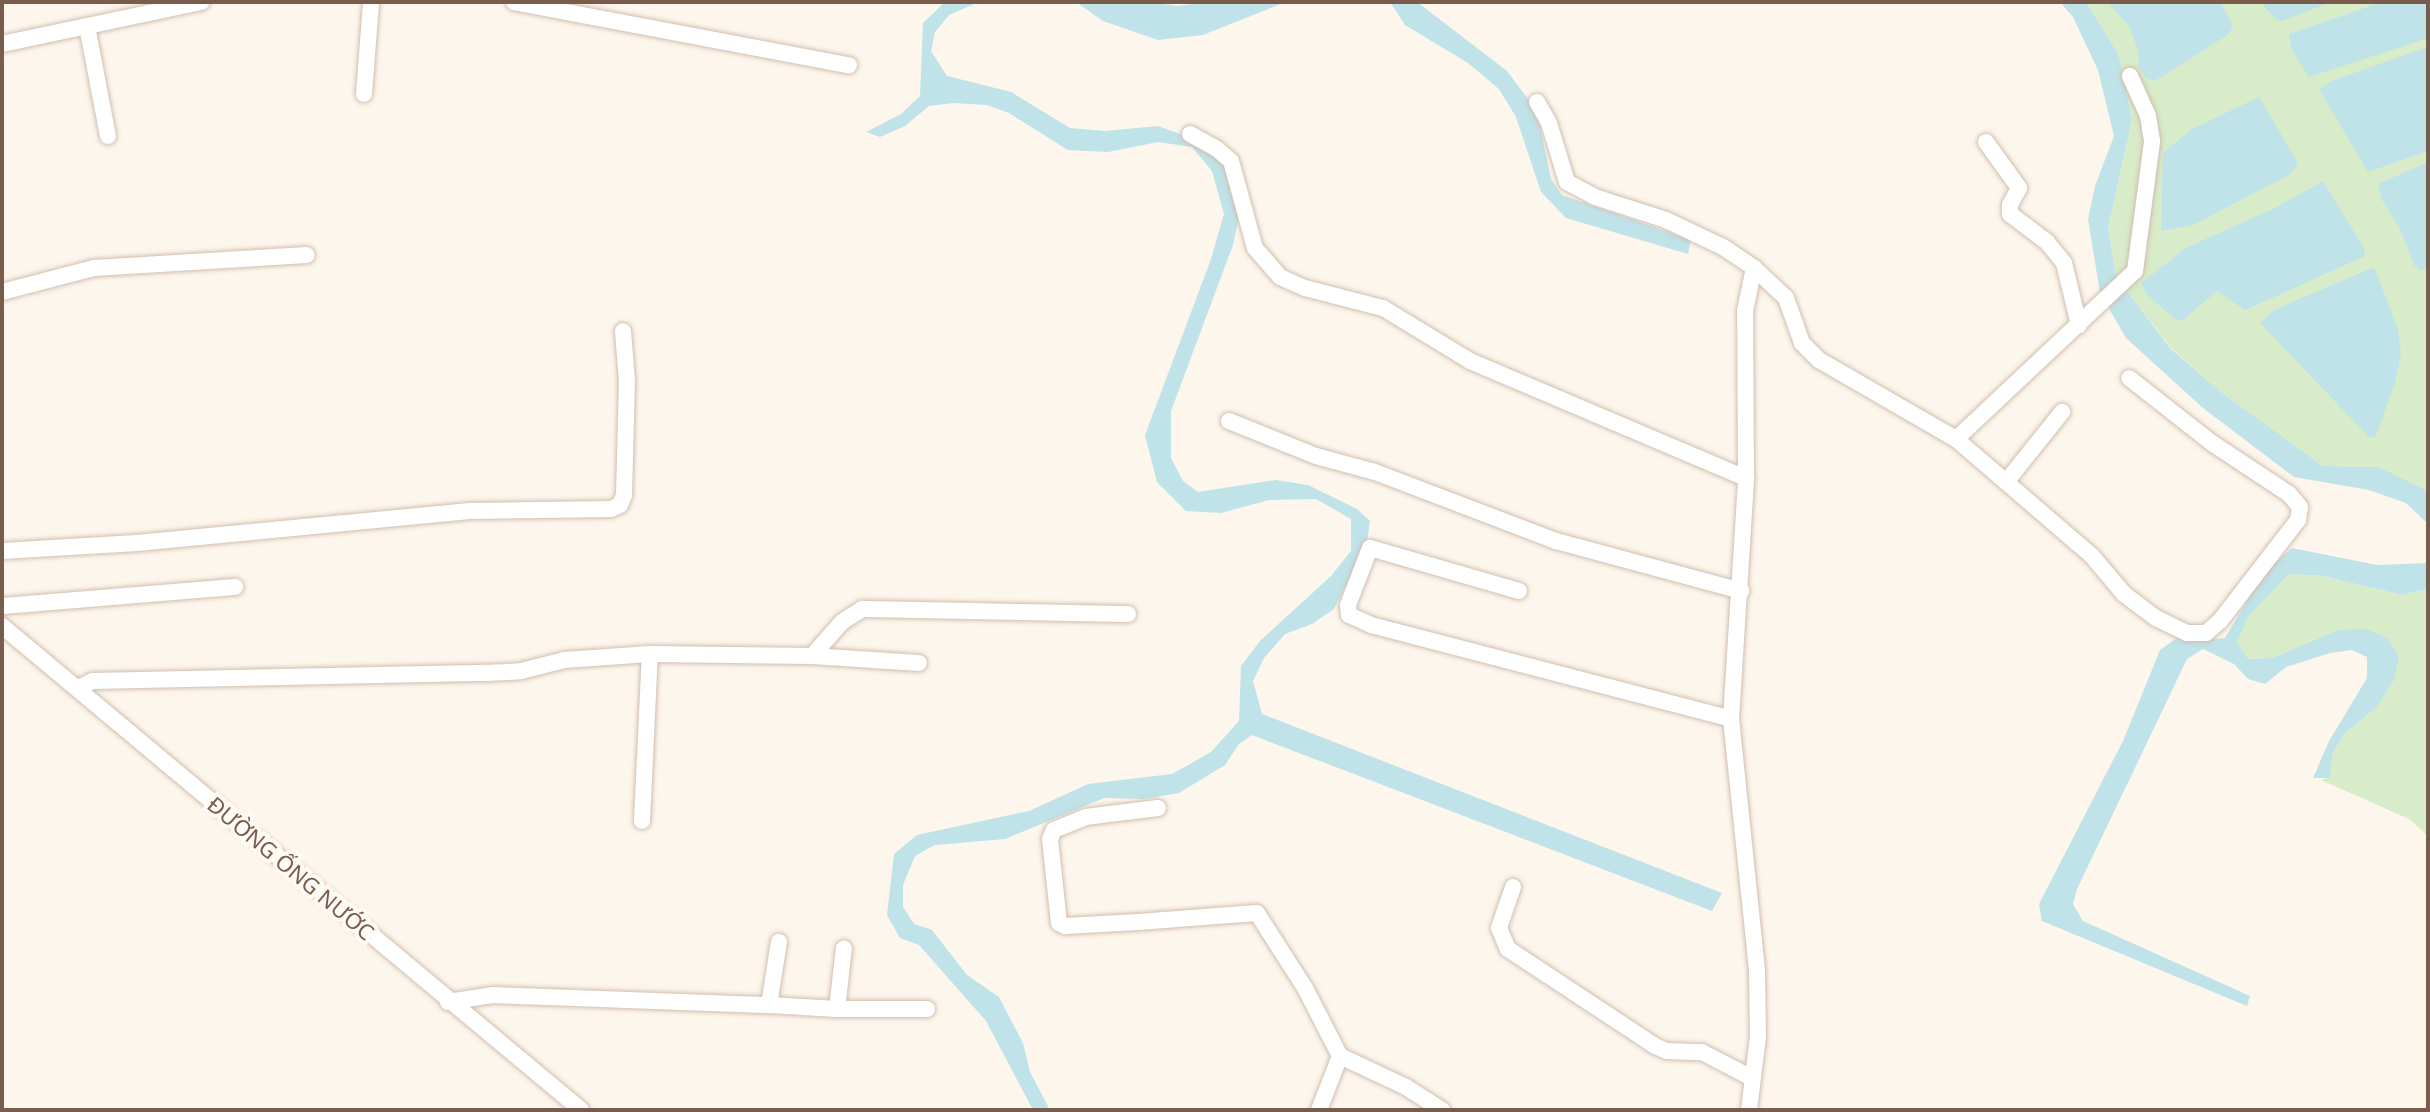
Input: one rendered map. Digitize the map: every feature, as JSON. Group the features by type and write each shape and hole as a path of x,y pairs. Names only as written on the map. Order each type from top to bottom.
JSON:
{"street":[{"path":"364,94 371,2"},
{"path":"514,2 849,65"},
{"path":"2,44 196,3"},
{"path":"87,26 108,136"},
{"path":"1956,439 2135,271 2152,141 2148,116 2130,76"},
{"path":"1537,102 1549,123 1567,182 1595,197 1666,220 1723,247 1754,268 1786,298 1802,343 1819,360 1956,439 2092,556 2124,594 2156,618 2187,633 2206,633 2220,621 2298,520 2300,507 2289,494 2212,443 2129,378"},
{"path":"1190,134 1231,161 1255,248 1280,277 1305,288 1383,308 1470,361 1746,478"},
{"path":"1986,142 2019,188 2010,205 2010,214 2047,242 2064,263 2086,319"},
{"path":"2,292 94,268 307,255"},
{"path":"1749,1110 1758,1037 1757,970 1731,719 1746,478 1745,311 1754,268"},
{"path":"2,551 137,543 472,511 611,509 620,505 624,495 627,381 623,331"},
{"path":"2006,482 2062,412"},
{"path":"1229,421 1316,456 1375,472 1556,541 1741,591"},
{"path":"1519,591 1370,548 1366,550 1348,605 1349,615 1371,625 1731,719"},
{"path":"2,606 235,587"},
{"path":"812,656 842,622 862,609 1128,614"},
{"name":"ĐƯỜNG ỐNG NƯỚC","path":"2,626 448,1002 581,1110"},
{"path":"642,821 650,654"},
{"path":"79,688 93,681 521,671 564,660 650,654 812,656 919,663"},
{"path":"1158,808 1086,817 1054,830 1050,839 1059,923 1109,924 1257,913 1305,988 1340,1056 1406,1087 1442,1110"},
{"path":"1513,887 1499,928 1508,949 1655,1046 1667,1051 1702,1052 1752,1078"},
{"path":"769,1005 779,942"},
{"path":"837,1009 844,948"},
{"path":"448,1002 493,995 837,1009 927,1009"},
{"path":"1319,1110 1340,1056"}],"green space":[{"path":"2086,2 2428,2 2428,491 2379,467 2323,466 2221,392 2170,347 2116,276 2108,228 2132,120 2119,55"},
{"path":"2289,574 2323,576 2402,595 2428,589 2428,836 2409,819 2321,780 2330,777 2333,753 2345,733 2377,707 2393,680 2338,630 2272,658 2247,659 2237,643 2248,617"}],"water":[{"path":"945,2 979,2 949,15 935,32 931,51 947,76 1011,92 1070,128 1105,131 1158,126 1197,140 1228,166 1240,212 1233,245 1171,411 1171,458 1183,481 1198,492 1276,480 1308,485 1357,509 1370,521 1367,542 1334,609 1312,624 1285,634 1264,658 1253,681 1262,714 1722,893 1712,911 1252,735 1239,744 1225,765 1179,793 1144,799 1104,798 1005,839 935,845 915,856 903,885 903,907 914,924 932,930 967,975 999,997 1023,1043 1030,1072 1050,1110 1033,1110 986,1021 919,945 900,938 887,915 894,854 917,835 1029,811 1088,784 1172,774 1211,752 1239,721 1241,666 1260,641 1331,576 1351,551 1351,519 1316,499 1269,500 1221,513 1186,511 1157,482 1145,435 1211,259 1224,214 1212,171 1192,147 1158,142 1108,152 1068,150 1009,113 987,105 953,103 929,106 905,126 880,137 866,132 901,114 920,96 923,23"},
{"path":"1076,2 1148,2 1178,6 1207,2 1286,2 1203,35 1158,40 1103,21"},
{"path":"1390,2 1417,2 1507,71 1537,111 1551,179 1562,195 1691,240 1688,254 1566,218 1541,192 1516,117 1499,89 1468,63 1405,25"},
{"path":"2060,2 2086,2 2119,55 2132,120 2108,228 2116,276 2170,348 2221,392 2323,466 2379,467 2428,491 2428,524 2406,503 2369,490 2294,477 2203,408 2126,338 2100,293 2088,219 2095,186 2114,136 2098,70 2073,17"},
{"path":"2107,2 2220,2 2233,26 2229,34 2155,81 2146,78 2139,67 2138,50 2129,26"},
{"path":"2261,2 2331,2 2282,21 2275,19"},
{"path":"2382,2 2428,2 2428,38 2309,77 2291,48 2289,34"},
{"path":"2428,47 2428,151 2368,172 2319,89 2331,81"},
{"path":"2259,97 2298,163 2291,174 2193,225 2161,231 2163,153 2192,129"},
{"path":"2428,162 2428,269 2420,270 2414,265 2399,227 2382,200 2378,184"},
{"path":"2323,181 2364,248 2365,256 2245,310 2217,291 2183,320 2175,319 2147,295 2141,283 2186,248 2275,208"},
{"path":"2372,268 2376,271 2398,330 2401,353 2395,383 2375,438 2369,437 2260,323 2274,310"},
{"path":"2292,548 2377,565 2428,563 2428,589 2402,595 2323,576 2289,574 2248,617 2237,643 2248,659 2272,658 2338,630 2366,629 2387,638 2399,656 2394,680 2377,707 2345,733 2333,753 2330,778 2313,778 2329,741 2367,678 2367,657 2352,650 2330,653 2286,667 2265,684 2248,679 2234,664 2203,649 2187,659 2077,889 2073,904 2083,921 2250,996 2247,1006 2042,921 2039,904 2123,741 2160,650 2177,638 2225,638 2263,574"}]}
